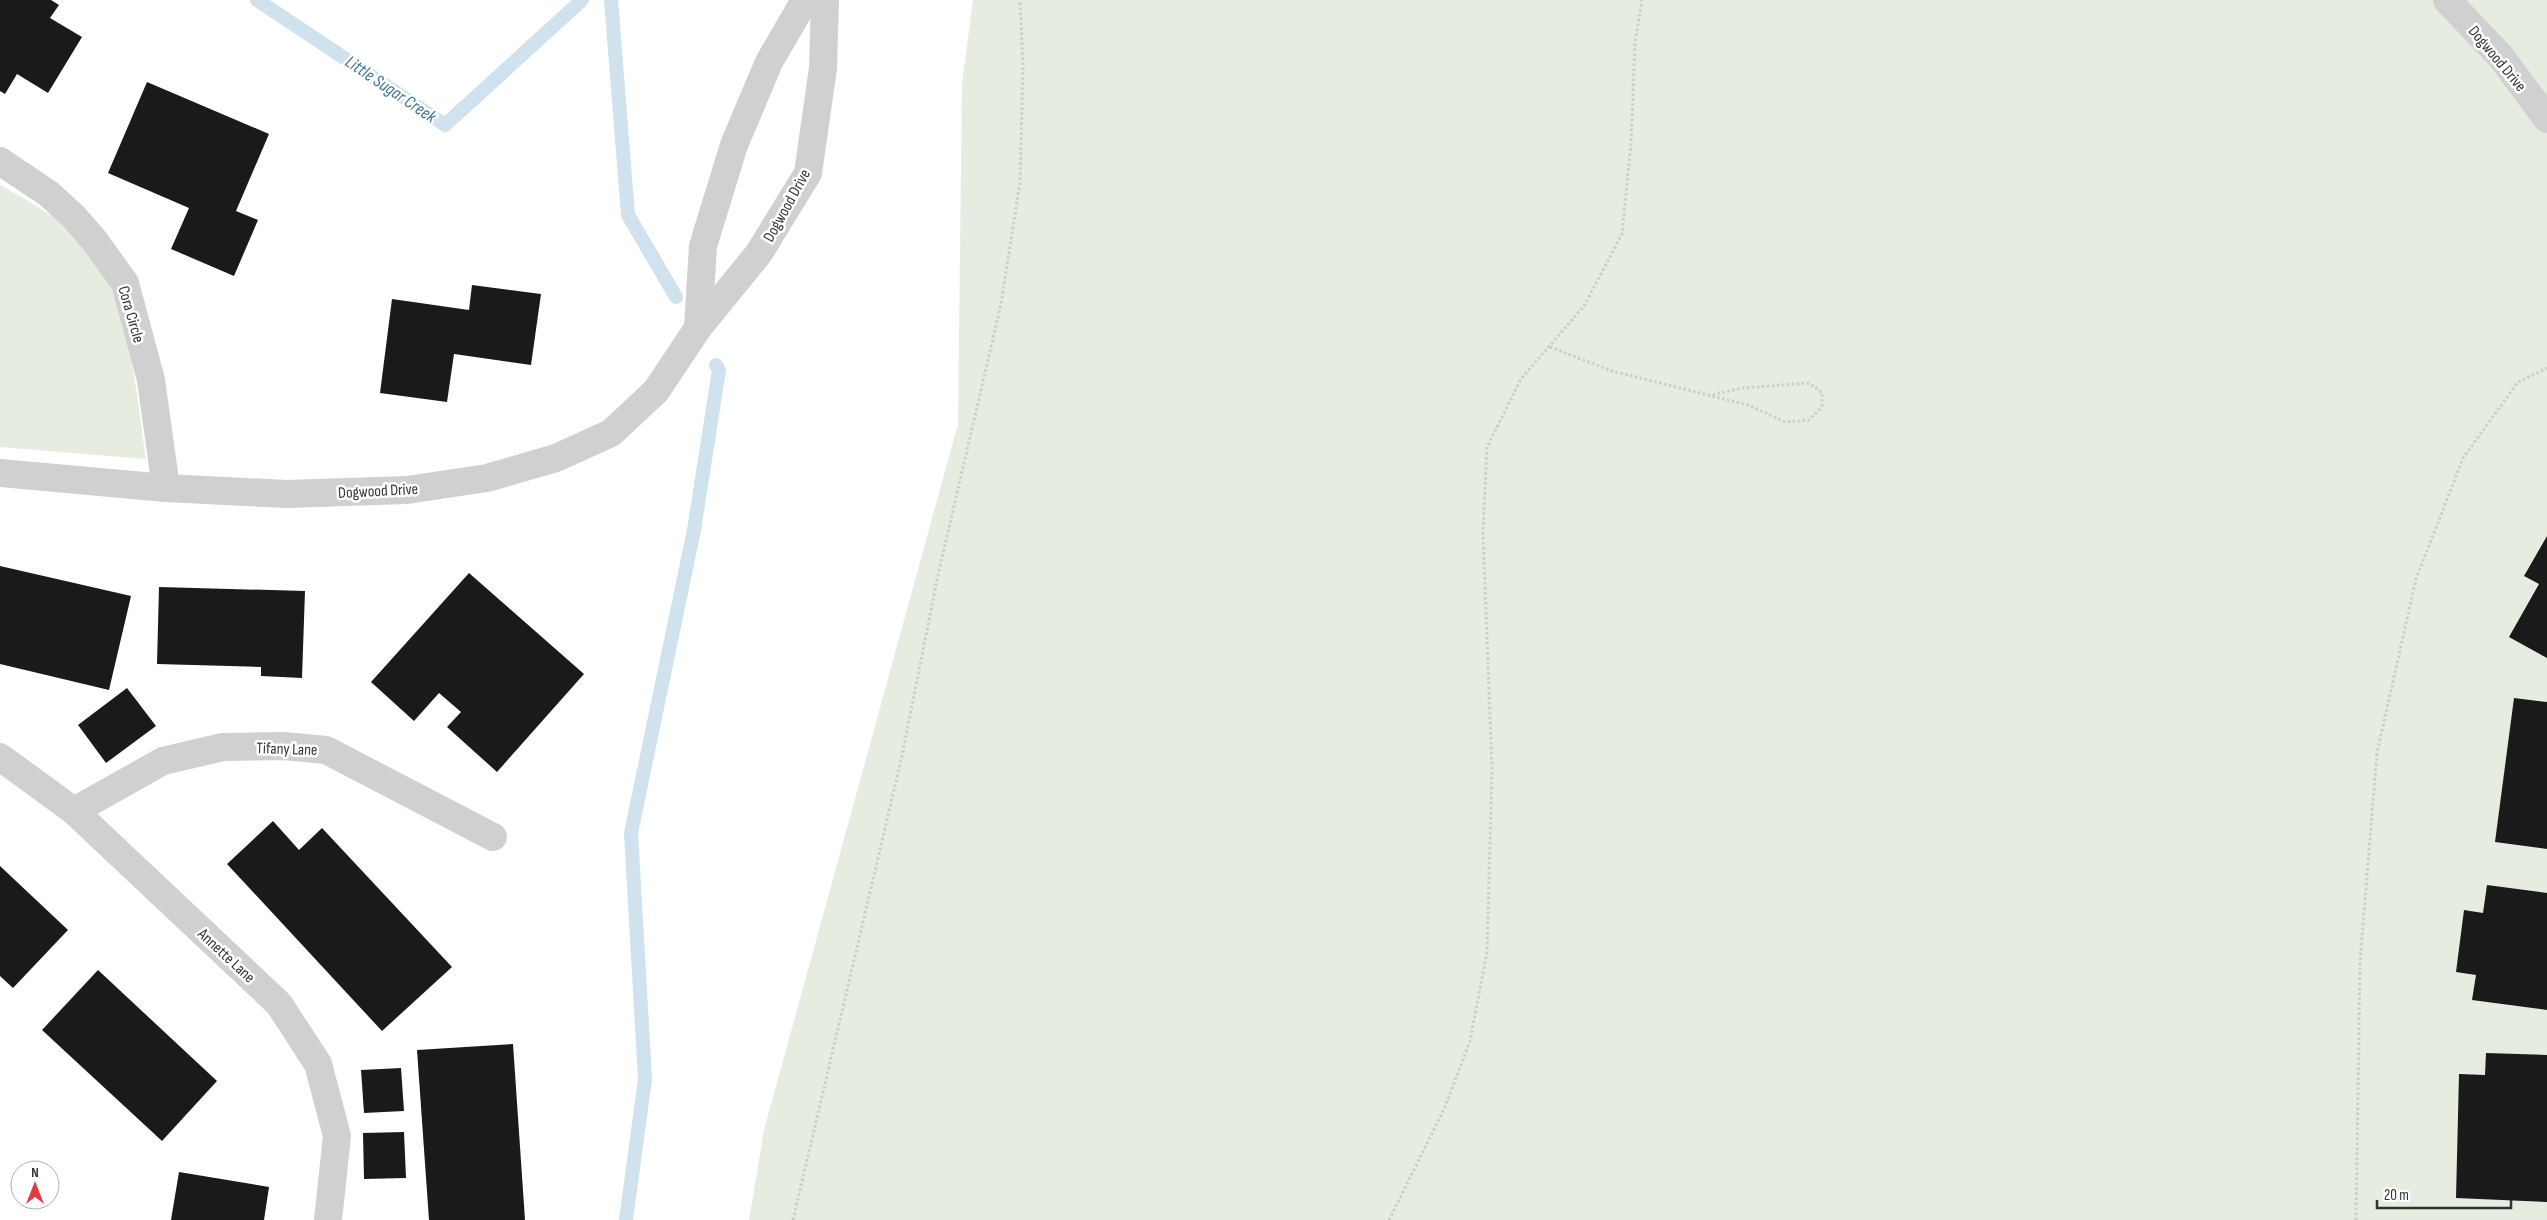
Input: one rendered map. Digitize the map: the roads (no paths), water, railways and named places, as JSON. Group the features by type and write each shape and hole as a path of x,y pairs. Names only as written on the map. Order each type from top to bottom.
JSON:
{"street":[{"path":"698,328 703,246 734,145 769,62 805,0"},
{"name":"Dogwood Drive","path":"0,473 166,488 287,494 407,490 487,478 556,458 611,433 656,391 698,328 759,254 808,173 823,68 825,0"},
{"name":"Dogwood Drive","path":"2447,0 2501,57 2547,119"},
{"name":"Cora Circle","path":"0,161 49,194 74,217 94,240 125,283 151,380 166,488"},
{"name":"Tifany Lane","path":"74,811 163,761 223,747 284,746 326,750 493,837"},
{"name":"Annette Lane","path":"0,757 74,811 279,1004 318,1064 337,1136 328,1220"}],"waterway":[{"name":"Little Sugar Creek","path":"257,0 445,125 582,0"},
{"path":"611,0 628,215 676,297"},
{"path":"626,1220 645,1079 631,833 694,530 719,370 716,365"}]}
